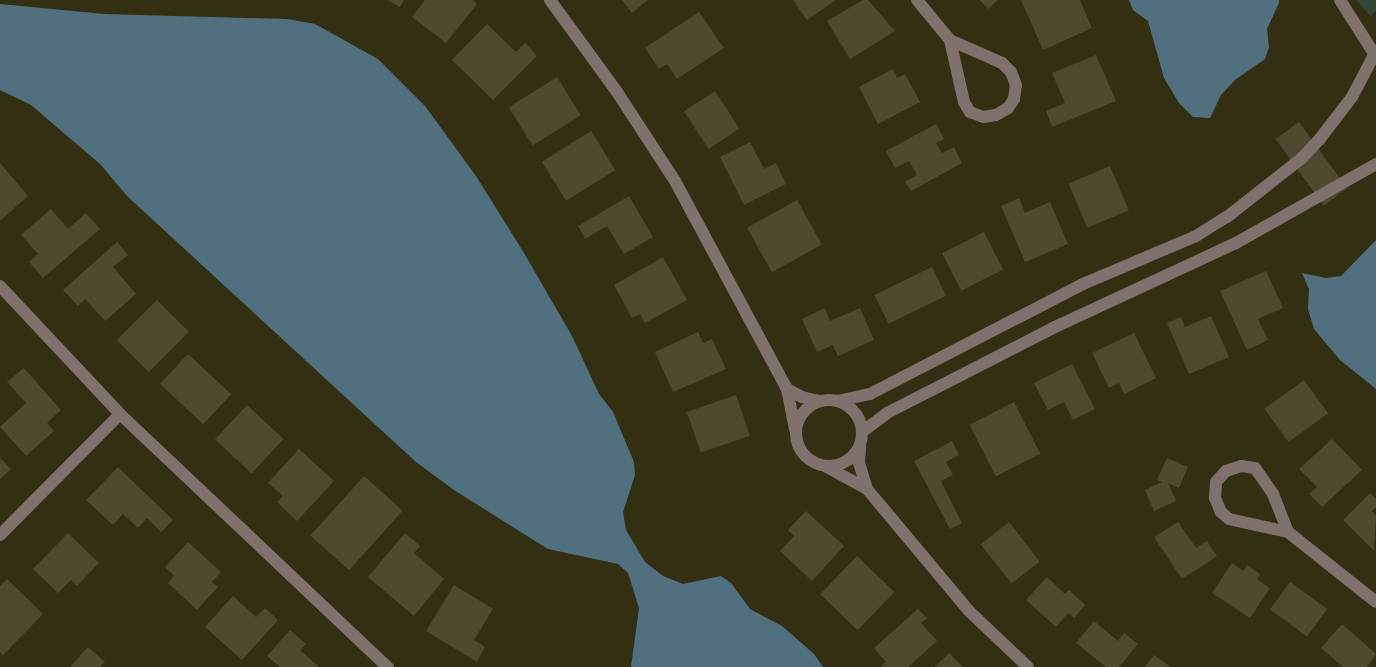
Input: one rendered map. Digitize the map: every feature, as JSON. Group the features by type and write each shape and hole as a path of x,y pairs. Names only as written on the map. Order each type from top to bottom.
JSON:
{"street":[{"path":"550,0 617,92 675,181 787,389 796,434 804,455 867,489 969,610 1028,667"},
{"path":"917,0 950,40 1002,62 1012,72 1016,85 1014,99 1008,108 996,115 983,117 970,112 959,84 950,40"},
{"path":"787,389 802,397 820,401 837,401 870,394 1083,284 1196,236 1227,217 1302,158 1319,140 1352,97 1374,54 1340,0"},
{"path":"862,432 887,413 1055,327 1236,243 1376,164"},
{"path":"0,286 120,414 388,667"},
{"path":"796,434 802,414 820,401"},
{"path":"837,401 855,413 862,432 859,462 867,489"},
{"path":"0,535 120,414"},
{"path":"823,466 844,462 860,446"},
{"path":"1288,532 1273,494 1254,468 1241,466 1226,471 1216,482 1215,498 1221,512 1229,519 1288,532 1376,602"}],"green space":[{"path":"1356,0 1376,0 1376,10 1371,17"}],"water":[{"path":"1129,0 1279,0 1279,3 1267,29 1269,47 1265,59 1235,80 1221,95 1210,118 1193,117 1179,103 1164,78 1148,21 1133,10"},
{"path":"0,4 104,14 287,19 315,24 378,59 425,106 476,176 524,253 572,336 599,394 613,412 634,462 635,475 623,512 626,530 645,562 663,576 683,584 721,576 731,583 750,609 782,626 814,654 823,667 631,667 639,608 628,573 618,564 548,549 454,490 416,462 127,196 100,164 31,105 0,90"},
{"path":"1376,240 1376,389 1340,360 1314,329 1308,309 1309,289 1302,273 1326,278 1341,276"}],"building":[{"path":"387,0 404,0 400,7"},
{"path":"425,0 473,0 477,4 446,43 412,17"},
{"path":"622,0 648,0 632,13"},
{"path":"793,0 836,0 807,20"},
{"path":"863,0 868,0 895,31 850,59 827,21"},
{"path":"980,0 998,0 988,9"},
{"path":"1021,0 1080,0 1092,28 1043,50"},
{"path":"699,12 724,48 677,79 667,64 659,69 645,48"},
{"path":"487,24 516,52 525,43 537,56 493,100 452,60"},
{"path":"1096,55 1116,101 1052,127 1046,111 1065,103 1052,73"},
{"path":"893,69 897,78 905,74 920,102 878,124 859,87"},
{"path":"557,77 581,115 533,145 509,107"},
{"path":"715,91 740,129 708,149 684,111"},
{"path":"1299,122 1347,188 1324,205 1276,139"},
{"path":"936,124 944,139 936,143 942,153 954,147 962,163 911,191 905,182 917,175 909,161 895,168 886,151"},
{"path":"591,131 615,170 566,201 542,162"},
{"path":"750,142 764,169 776,163 786,184 744,205 720,157"},
{"path":"0,163 28,196 1,220 0,219"},
{"path":"1110,166 1129,210 1087,228 1069,184"},
{"path":"629,196 653,237 624,254 607,226 585,239 578,226"},
{"path":"1019,198 1025,213 1050,202 1068,244 1025,262 1001,206"},
{"path":"797,200 822,245 772,272 747,228"},
{"path":"51,209 68,229 86,213 100,229 43,278 29,262 38,254 21,235"},
{"path":"984,232 1003,269 961,291 942,253"},
{"path":"117,242 128,255 113,267 136,294 105,321 85,299 78,306 63,290"},
{"path":"663,257 687,300 645,323 640,314 632,318 614,285"},
{"path":"932,267 946,296 889,324 874,295"},
{"path":"1266,271 1283,308 1258,319 1268,340 1247,350 1220,291"},
{"path":"157,300 189,332 149,372 117,340"},
{"path":"825,308 830,321 860,308 874,340 838,356 833,345 817,352 802,319"},
{"path":"1211,316 1229,357 1189,374 1167,323 1181,317 1185,327"},
{"path":"698,332 703,343 712,339 726,369 673,392 655,352"},
{"path":"1134,333 1156,378 1124,394 1119,383 1109,388 1092,353"},
{"path":"188,354 231,394 203,424 160,384"},
{"path":"1072,364 1095,409 1073,420 1064,402 1048,410 1034,383"},
{"path":"24,368 61,410 47,423 54,431 26,456 0,427 26,403 7,382"},
{"path":"1304,380 1328,413 1288,442 1264,409"},
{"path":"736,395 750,436 701,453 687,412"},
{"path":"1014,402 1040,454 996,476 969,425"},
{"path":"247,405 284,439 252,473 215,439"},
{"path":"1332,439 1362,470 1322,507 1309,494 1317,487 1299,469"},
{"path":"952,441 959,455 946,462 953,475 941,481 962,523 950,529 914,461"},
{"path":"299,449 334,481 297,521 277,502 283,496 268,483"},
{"path":"0,458 11,469 0,479"},
{"path":"1167,458 1188,467 1179,488 1168,483 1176,501 1154,511 1145,490 1162,482 1157,480"},
{"path":"118,467 173,520 161,532 147,518 138,528 123,514 113,525 86,500"},
{"path":"364,476 403,511 349,570 310,535"},
{"path":"1370,493 1376,499 1376,507 1372,511 1376,516 1374,551 1343,520"},
{"path":"806,511 844,546 812,581 780,551 794,536 788,530"},
{"path":"1009,522 1040,561 1011,584 981,544"},
{"path":"1178,522 1196,548 1207,541 1217,556 1182,579 1154,537"},
{"path":"68,533 99,563 77,586 71,580 58,593 33,569"},
{"path":"405,533 420,546 414,553 444,579 414,616 368,577"},
{"path":"188,542 221,572 212,582 218,587 197,610 168,583 174,576 165,567"},
{"path":"857,556 894,592 858,630 820,594"},
{"path":"1232,563 1243,571 1247,565 1260,574 1257,579 1270,588 1250,618 1212,593"},
{"path":"1047,577 1065,594 1069,590 1085,605 1074,618 1068,613 1056,627 1026,600"},
{"path":"7,579 43,614 3,655 0,652 0,586"},
{"path":"1290,582 1327,609 1307,637 1270,610"},
{"path":"454,585 493,609 474,640 485,647 477,662 426,631"},
{"path":"233,596 256,617 265,608 278,620 242,660 205,627"},
{"path":"918,609 927,618 921,623 937,641 908,667 881,667 886,662 874,648"},
{"path":"1094,621 1118,641 1124,633 1138,644 1119,667 1106,667 1076,643"},
{"path":"1342,624 1376,654 1367,667 1343,667 1321,648"},
{"path":"290,630 306,644 300,650 319,667 280,667 267,656"},
{"path":"88,647 105,662 100,667 70,667"},
{"path":"949,653 963,667 935,667"},
{"path":"1154,655 1171,667 1145,667"}]}
